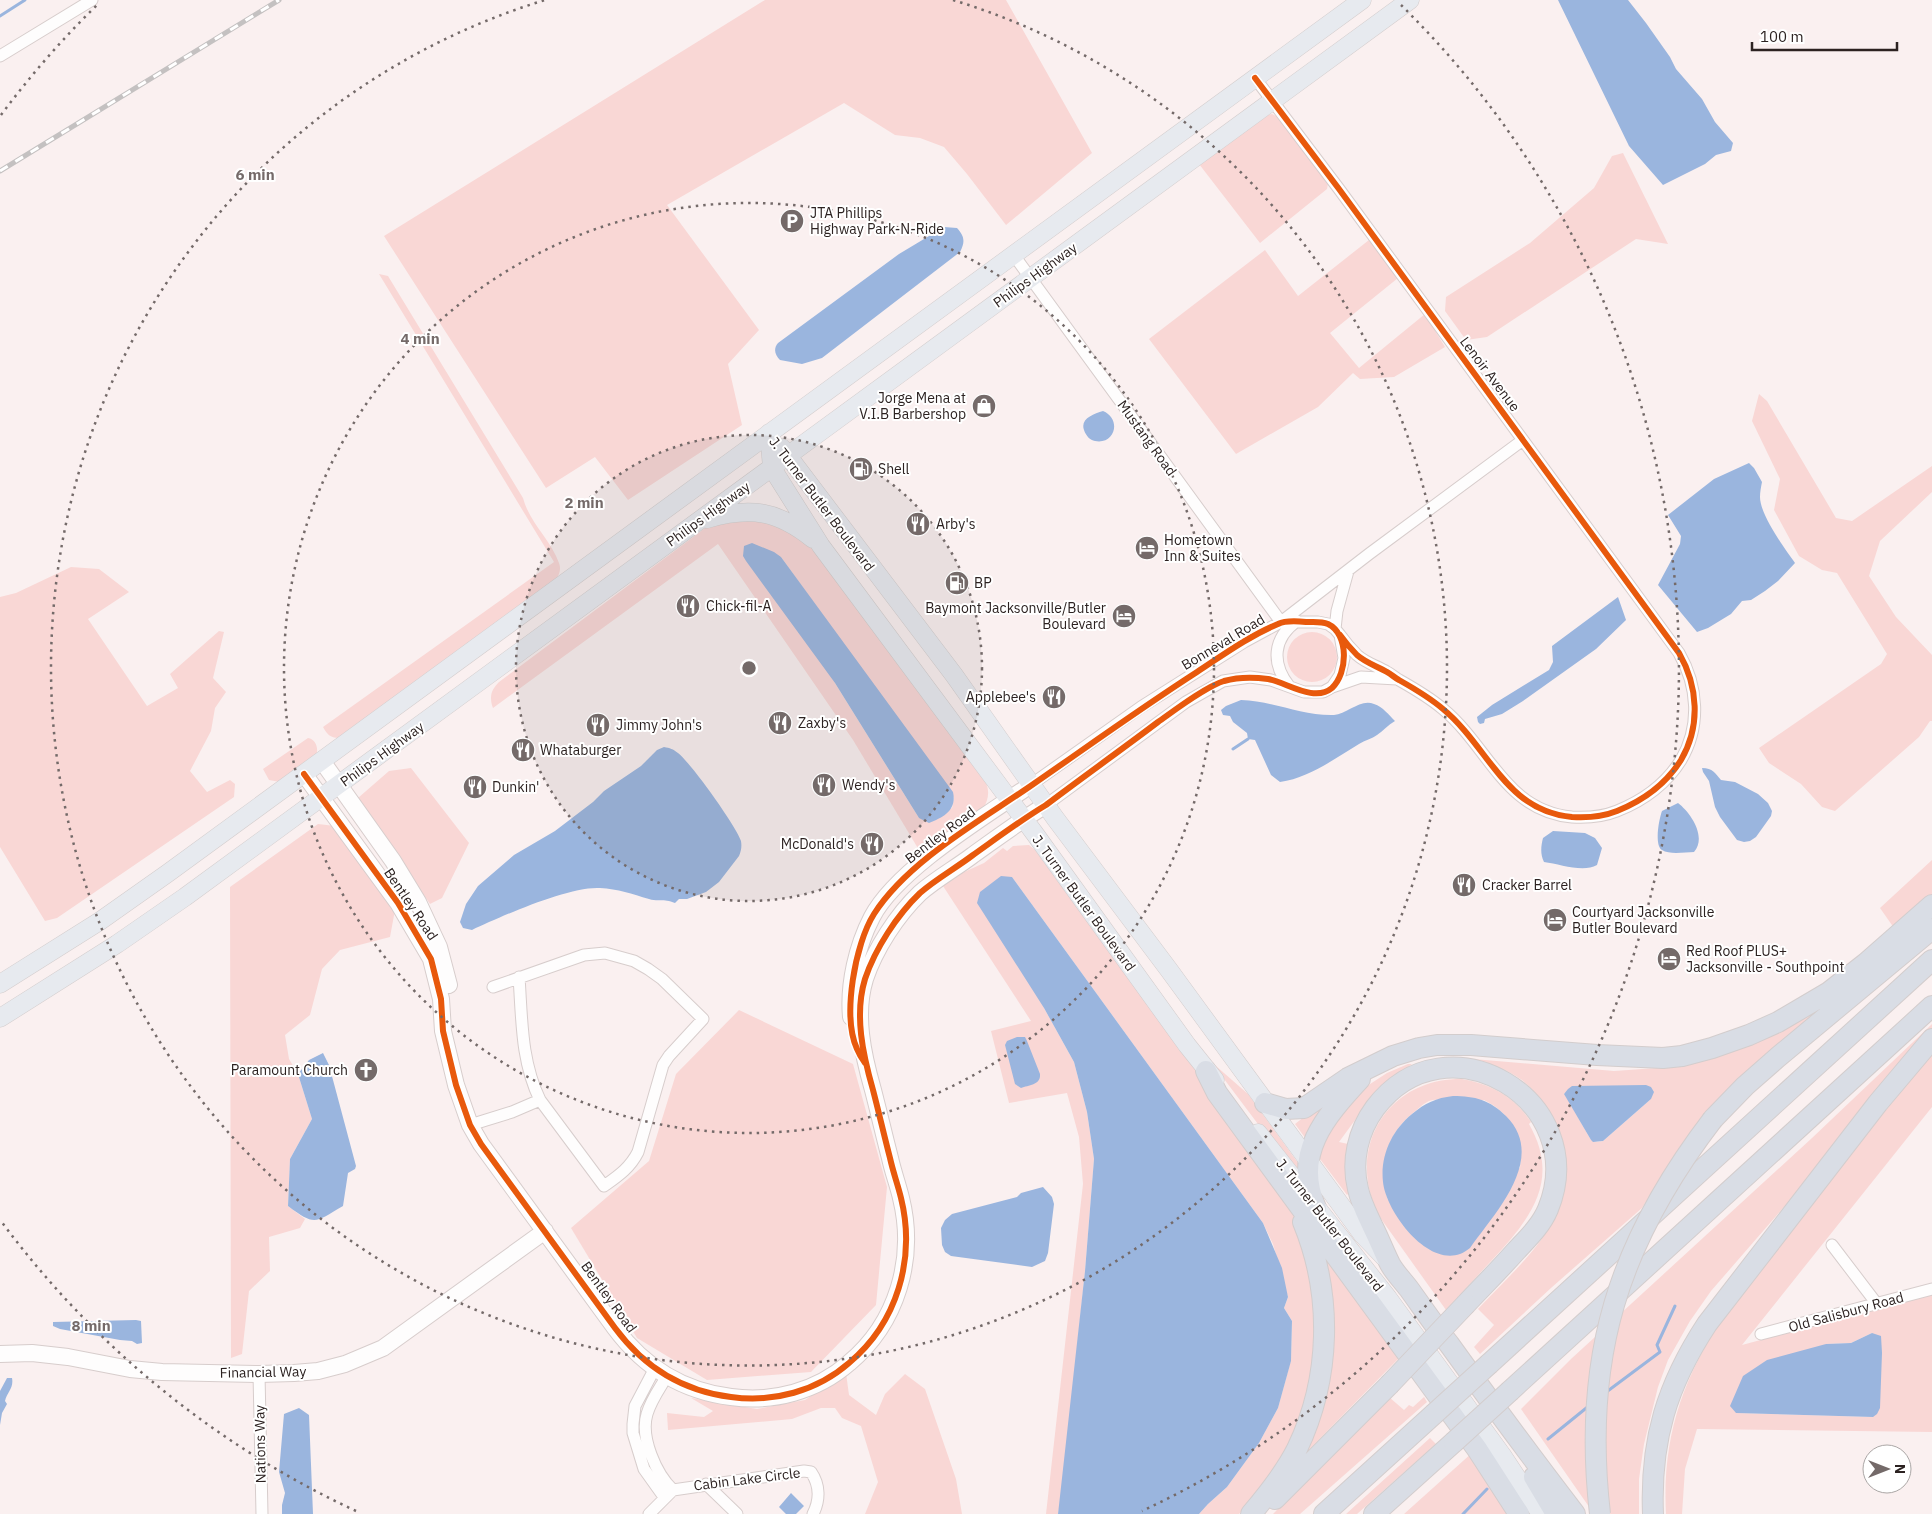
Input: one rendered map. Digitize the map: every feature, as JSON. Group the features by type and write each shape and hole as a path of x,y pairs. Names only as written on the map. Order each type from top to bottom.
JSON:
{"highway":[{"path":"1265,1103 1286,1109 1304,1108 1348,1078 1400,1054 1437,1045 1472,1045 1663,1058 1682,1056 1712,1048 1778,1022 1829,992 1866,963 1932,905"},
{"path":"1600,1514 1594,1430 1598,1381 1604,1343 1613,1306 1627,1266 1650,1215 1679,1166 1713,1119 1745,1086 1932,929"},
{"path":"1324,1514 1932,960"},
{"path":"1374,1514 1932,1006"},
{"path":"1653,1514 1653,1484 1660,1425 1669,1394 1693,1345 1707,1324 1878,1103 1932,1039"},
{"path":"1316,1208 1310,1195 1307,1179 1308,1160 1324,1123 1334,1108 1370,1068"},
{"path":"1259,1514 1389,1385 1466,1304 1535,1230 1547,1211 1554,1190 1556,1172 1554,1150 1548,1129 1524,1095 1508,1083 1490,1074 1471,1069 1432,1070 1413,1077 1394,1088 1368,1118 1361,1134 1356,1155 1358,1188 1363,1207 1391,1265"},
{"path":"1206,1071 1217,1094 1290,1196 1477,1449 1531,1509"},
{"path":"1251,1514 1269,1492 1296,1450 1313,1408 1321,1370 1324,1306 1318,1270 1306,1230 1290,1196"},
{"name":"J. Turner Butler Boulevard","path":"1391,1265 1518,1438"},
{"path":"1518,1438 1537,1484 1556,1514"},
{"path":"1518,1438 1575,1514"},
{"path":"1392,1514 1454,1442"}],"main road":[{"name":"Philips Highway","path":"0,984 29,967 168,873 1362,0"},
{"name":"Philips Highway","path":"0,1018 185,897 322,798 1273,100 1399,3"},
{"name":"J. Turner Butler Boulevard","path":"769,433 954,676 1046,805 1362,1234 1391,1265"},
{"name":"J. Turner Butler Boulevard","path":"769,433 772,468 821,546 1010,800 1206,1071 1224,1089 1388,1298 1497,1447 1531,1509"},
{"path":"693,524 727,514 765,513 793,524 821,546"},
{"path":"578,574 594,599"},
{"path":"29,967 44,991"}],"street":[{"path":"0,56 92,0"},
{"name":"Lenoir Avenue","path":"1255,78 1679,653 1687,667 1694,691 1692,732 1684,754 1669,776 1642,799 1626,808 1600,816 1582,818 1547,812 1522,799 1499,775 1462,726 1426,694 1366,662 1357,655 1337,632"},
{"name":"Mustang Road","path":"1013,254 1281,622"},
{"name":"Bonneval Road","path":"1010,800 1142,707 1244,642 1281,622 1523,440"},
{"path":"1332,688 1343,667 1344,658 1337,632 1337,611 1348,571"},
{"name":"Bonneval Road","path":"1289,686 1282,677 1278,666 1278,646 1284,631 1297,621"},
{"name":"Bonneval Road","path":"1281,622 1318,622 1328,624 1337,632"},
{"path":"1023,819 1046,805 1186,702 1223,681 1250,677 1271,680 1304,692 1323,692 1361,677 1397,679"},
{"name":"Bentley Road","path":"322,761 393,861 418,902 438,947 448,979 451,997 453,1028 451,1064"},
{"name":"Bentley Road","path":"304,774 398,903 424,945 437,978 443,1031 456,1085 470,1125 481,1144 637,1355 677,1382 703,1392 746,1399 767,1399 796,1392 816,1384 836,1372 857,1357 876,1336 894,1304 900,1286 906,1255 906,1233 902,1200 865,1063 861,1005 865,979 891,927 921,892 1023,819"},
{"name":"Bentley Road","path":"865,1063 856,1048 854,1038 850,1013 851,988 854,969 872,916 904,878 933,854 1010,800"},
{"path":"493,987 584,954 605,953 634,961 662,979 703,1020 663,1065 634,1161 627,1169 604,1186 540,1100 532,1081 526,1059 519,978"},
{"path":"470,1125 512,1112 540,1100"},
{"name":"Financial Way","path":"0,1354 32,1353 68,1357 130,1369 162,1372 259,1374 318,1371 345,1364 375,1352 402,1335 545,1231"},
{"path":"1832,1244 1876,1304"},
{"name":"Old Salisbury Road","path":"1761,1334 1932,1289"},
{"path":"649,1514 668,1493 654,1463 645,1422 661,1372"},
{"name":"Nations Way","path":"259,1374 262,1514"},
{"name":"Cabin Lake Circle","path":"668,1493 706,1484 804,1471 811,1472 816,1481 819,1503 814,1514"},
{"path":"706,1484 737,1514"}],"shaded area":[{"path":"765,0 1006,0 1092,153 1006,225 944,147 920,138 895,135 844,103 667,205 759,330 728,364 742,425 628,500 595,457 546,488 384,236"},
{"path":"1272,114 1282,119 1328,184 1327,189 1260,243 1199,164 1264,116"},
{"path":"1623,153 1668,244 1636,239 1487,337 1466,340 1445,311 1446,297 1530,243 1594,188 1612,156"},
{"path":"1369,240 1398,278 1330,333 1359,368 1425,314 1445,347 1394,377 1360,379 1353,373 1318,407 1236,454 1149,339 1265,250 1298,296"},
{"path":"379,274 388,276 523,498 530,515 551,547 560,565 560,570 557,578 339,738 336,738 329,735 323,727 554,562"},
{"path":"1759,394 1767,401 1836,518 1852,521 1932,466 1932,492 1880,541 1869,576 1896,617 1932,655 1932,721 1930,721 1919,737 1835,811 1822,807 1801,784 1769,763 1759,748 1881,664 1887,654 1837,573 1822,570 1799,556 1774,510 1780,479 1752,421"},
{"path":"753,515 806,540 986,783 988,796 983,809 922,855 853,740 718,544 493,708 492,694 499,682 708,526","holes":["781,557 954,798 952,808 919,818 835,683"]},
{"path":"71,567 99,569 129,592 88,619 147,706 178,688 170,674 219,631 224,632 213,678 226,692 215,708 211,731 190,771 207,792 230,780 235,784 234,797 57,918 45,921 0,847 0,597 16,593"},
{"path":"1312,632 1330,639 1337,657 1330,675 1312,682 1294,675 1287,657 1294,639"},
{"path":"308,738 313,740 316,745 316,756 280,782 269,780 263,769"},
{"path":"411,768 469,843 442,898 430,904 358,798 389,771"},
{"path":"318,824 335,826 395,910 390,937 340,950 322,969 310,1015 285,1035 289,1059 298,1074 312,1119 290,1159 288,1206 305,1219 300,1228 269,1237 270,1271 249,1291 242,1354 231,1358 230,887"},
{"path":"1029,845 1035,850 1276,1180 1295,1215 1314,1275 1316,1368 1289,1452 1239,1514 1199,1514 1227,1487 1259,1443 1278,1408 1291,1360 1292,1321 1284,1308 1288,1297 1273,1244 1263,1223 1012,877 1044,1008 1074,1062 1087,1112 1094,1159 1085,1271 1063,1484 1058,1514 1046,1514 1083,1184 1079,1137 1067,1093 1009,1103 991,1031 1031,1021 943,886 962,873 984,863 1003,848 1007,851 1013,846"},
{"path":"1932,860 1932,898 1894,928 1880,908"},
{"path":"739,1010 853,1064 887,1187 876,1305 811,1372 707,1380 637,1338 571,1228 649,1161 676,1074"},
{"path":"1810,1011 1813,1016 1694,1129 1674,1156 1642,1208 1480,1354 1474,1347 1494,1325 1478,1309 1529,1255 1555,1218 1562,1200 1565,1162 1562,1143 1556,1125 1536,1093 1522,1080 1510,1073 1473,1059 1614,1071 1671,1067","holes":["1564,1093 1651,1099 1603,1141 1597,1142 1591,1140"]},
{"path":"1932,1024 1932,1030 1823,1162 1711,1291 1690,1321 1668,1360 1658,1387 1644,1444 1639,1479 1639,1514 1594,1514 1521,1409 1571,1359 1812,1138"},
{"path":"1932,1054 1932,1107 1742,1345 1932,1294 1932,1432 1697,1429 1685,1469 1682,1514 1666,1514 1667,1460 1671,1435 1686,1387 1696,1364 1723,1318 1859,1143","holes":["1872,1333 1872,1417 1736,1413 1826,1344 1851,1343"]},
{"path":"1412,1064 1377,1090 1339,1142 1348,1144 1347,1183 1349,1193 1347,1195 1317,1155 1329,1128 1367,1086 1387,1073"},
{"path":"1216,1066 1248,1094 1298,1163 1297,1171 1270,1140"},
{"path":"1462,1079 1473,1081 1492,1088 1518,1105 1531,1122 1529,1124 1538,1144 1542,1163 1542,1181 1530,1213 1507,1244 1446,1310 1379,1216 1370,1191 1367,1167 1370,1143 1379,1122 1393,1105 1412,1091 1435,1082","holes":["1434,1100 1484,1100 1502,1112 1514,1128 1520,1146 1520,1168 1388,1200 1384,1175 1387,1152 1397,1131 1413,1113 1425,1103"]},
{"path":"1331,1096 1306,1139 1295,1124"},
{"path":"1308,1225 1402,1355 1286,1473 1322,1386"},
{"path":"846,1373 849,1395 876,1415 885,1394 905,1374 925,1389 956,1479 962,1514 865,1514 878,1482 861,1426 842,1418 835,1408 821,1408 792,1419 668,1430 667,1413 704,1417 713,1411 691,1398 757,1409 805,1400"},
{"path":"1389,1397 1404,1410 1409,1405 1413,1407 1424,1397 1427,1402 1300,1514 1273,1514"},
{"path":"1430,1438 1436,1444 1357,1514 1346,1514"},
{"path":"1473,1452 1514,1514 1404,1514"}],"water":[{"path":"1558,0 1628,0 1670,57 1676,69 1702,99 1715,122 1733,143 1731,151 1716,155 1705,164 1663,185 1629,146"},
{"path":"944,227 957,228 962,234 963,245 960,252 822,358 802,364 778,358 775,350 778,343 899,254"},
{"path":"1103,411 1113,420 1114,430 1107,439 1102,441 1090,439 1084,430 1084,423 1092,415"},
{"path":"1749,463 1762,482 1760,497 1764,513 1774,532 1795,563 1778,581 1765,591 1751,600 1742,601 1731,614 1708,628 1697,632 1658,585 1680,544 1681,536 1668,515 1714,479"},
{"path":"752,543 781,557 953,792 954,798 951,808 940,818 929,823 919,818 835,683 746,561 743,556 744,546"},
{"path":"1618,597 1626,620 1596,649 1502,714 1485,719 1484,723 1480,724 1478,722 1477,717 1492,705 1549,670 1553,662 1552,646"},
{"path":"1241,700 1322,715 1339,714 1364,703 1369,703 1386,711 1395,721 1375,736 1321,767 1291,780 1280,782 1271,775 1255,740 1248,739 1247,733 1233,722 1230,716 1223,715 1221,710"},
{"path":"664,747 678,753 693,769 722,809 741,841 739,856 719,882 706,892 687,899 679,899 675,903 652,900 613,889 587,889 536,903 472,930 463,928 460,922 466,904 478,886 514,855 555,831 593,802 604,791 641,766 657,750"},
{"path":"1702,768 1711,770 1721,780 1735,782 1758,794 1768,803 1772,811 1771,816 1756,837 1744,842 1737,840 1715,807 1709,781"},
{"path":"1678,803 1688,813 1696,826 1699,839 1698,846 1694,852 1665,852 1658,843 1662,811"},
{"path":"1553,831 1585,833 1595,838 1602,848 1597,865 1578,868 1544,862 1541,850 1543,838"},
{"path":"1001,876 1012,877 1263,1223 1282,1268 1288,1297 1284,1308 1292,1321 1291,1361 1278,1408 1259,1443 1227,1487 1199,1514 1058,1514 1085,1271 1094,1159 1087,1112 1074,1062 1044,1008 977,903 980,892"},
{"path":"1017,1037 1025,1037 1040,1074 1037,1082 1021,1088 1015,1084 1005,1045 1007,1041"},
{"path":"323,1053 329,1065 356,1166 355,1169 348,1173 343,1206 327,1216 316,1220 304,1217 288,1206 290,1159 312,1119 298,1074 309,1060"},
{"path":"1646,1085 1651,1087 1654,1092 1651,1099 1603,1141 1593,1142 1591,1140 1564,1094 1572,1086"},
{"path":"1453,1096 1482,1100 1494,1106 1506,1116 1518,1132 1522,1149 1520,1167 1513,1185 1492,1219 1470,1248 1460,1254 1447,1256 1434,1252 1421,1244 1400,1221 1386,1194 1383,1182 1383,1163 1393,1136 1405,1120 1426,1104"},
{"path":"1043,1187 1052,1197 1054,1204 1048,1253 1045,1261 1032,1267 951,1256 945,1252 942,1245 941,1228 945,1220 952,1214 1017,1197 1021,1193"},
{"path":"141,1321 142,1343 137,1344 132,1341 60,1329 53,1326 53,1322"},
{"path":"1872,1333 1881,1336 1882,1353 1880,1408 1873,1417 1736,1413 1730,1406 1743,1376 1767,1360 1826,1344 1851,1343"},
{"path":"7,1378 12,1378 12,1385 5,1401 7,1404 2,1413 0,1425 0,1391"},
{"path":"299,1408 309,1415 313,1514 282,1514 285,1493 279,1472 284,1414"},
{"path":"791,1493 804,1506 796,1514 786,1514 779,1507"}],"waterway":[{"path":"0,16 25,0"},
{"path":"1233,749 1248,739"},
{"path":"1605,1393 1660,1352 1657,1345 1675,1306"},
{"path":"1548,1439 1590,1405"},
{"path":"1463,1514 1487,1489"}],"railway":[{"path":"0,171 279,0"}],"cycle path":[{"path":"1255,78 1339,189 1679,653 1690,679 1693,692 1695,706 1692,734 1681,760 1668,777 1653,791 1626,807 1595,817 1572,817 1549,812 1530,803 1514,790 1459,724 1443,709 1416,690 1360,658 1340,635"},
{"path":"304,774 398,903 431,959 441,999 443,1031 456,1085 470,1125 481,1144 615,1328 638,1354 680,1383 713,1394 731,1397 763,1398 778,1396 809,1388 836,1373 849,1363 866,1347 879,1329 891,1309 899,1288 906,1244 905,1221 901,1198 866,1063 860,1021 860,1007 865,979 881,944 895,922 911,902 933,883 1046,805 1158,722 1208,688 1224,681 1240,678 1268,679 1309,693 1325,692 1332,688 1341,673 1344,654 1340,636 1335,629 1323,622 1288,621 1246,640 1155,700 925,859 888,895 874,914 861,943 853,980 851,1018 857,1049 865,1063"}],"place":[{"name":"JTA Phillips Highway Park-N-Ride","path":"792,221"},
{"name":"Jorge Mena at V.I.B Barbershop","path":"984,406"},
{"name":"Shell","path":"861,469"},
{"name":"Arby's","path":"918,524"},
{"name":"Hometown Inn & Suites","path":"1147,548"},
{"name":"BP","path":"957,583"},
{"name":"Chick-fil-A","path":"688,606"},
{"name":"Baymont Jacksonville/Butler Boulevard","path":"1124,616"},
{"name":"Applebee's","path":"1054,697"},
{"name":"Zaxby's","path":"780,723"},
{"name":"Jimmy John's","path":"598,725"},
{"name":"Whataburger","path":"523,750"},
{"name":"Wendy's","path":"824,785"},
{"name":"Dunkin'","path":"475,787"},
{"name":"McDonald's","path":"872,844"},
{"name":"Cracker Barrel","path":"1464,885"},
{"name":"Courtyard Jacksonville Butler Boulevard","path":"1555,920"},
{"name":"Red Roof PLUS+ Jacksonville - Southpoint","path":"1669,959"},
{"name":"Paramount Church","path":"366,1070"}]}
